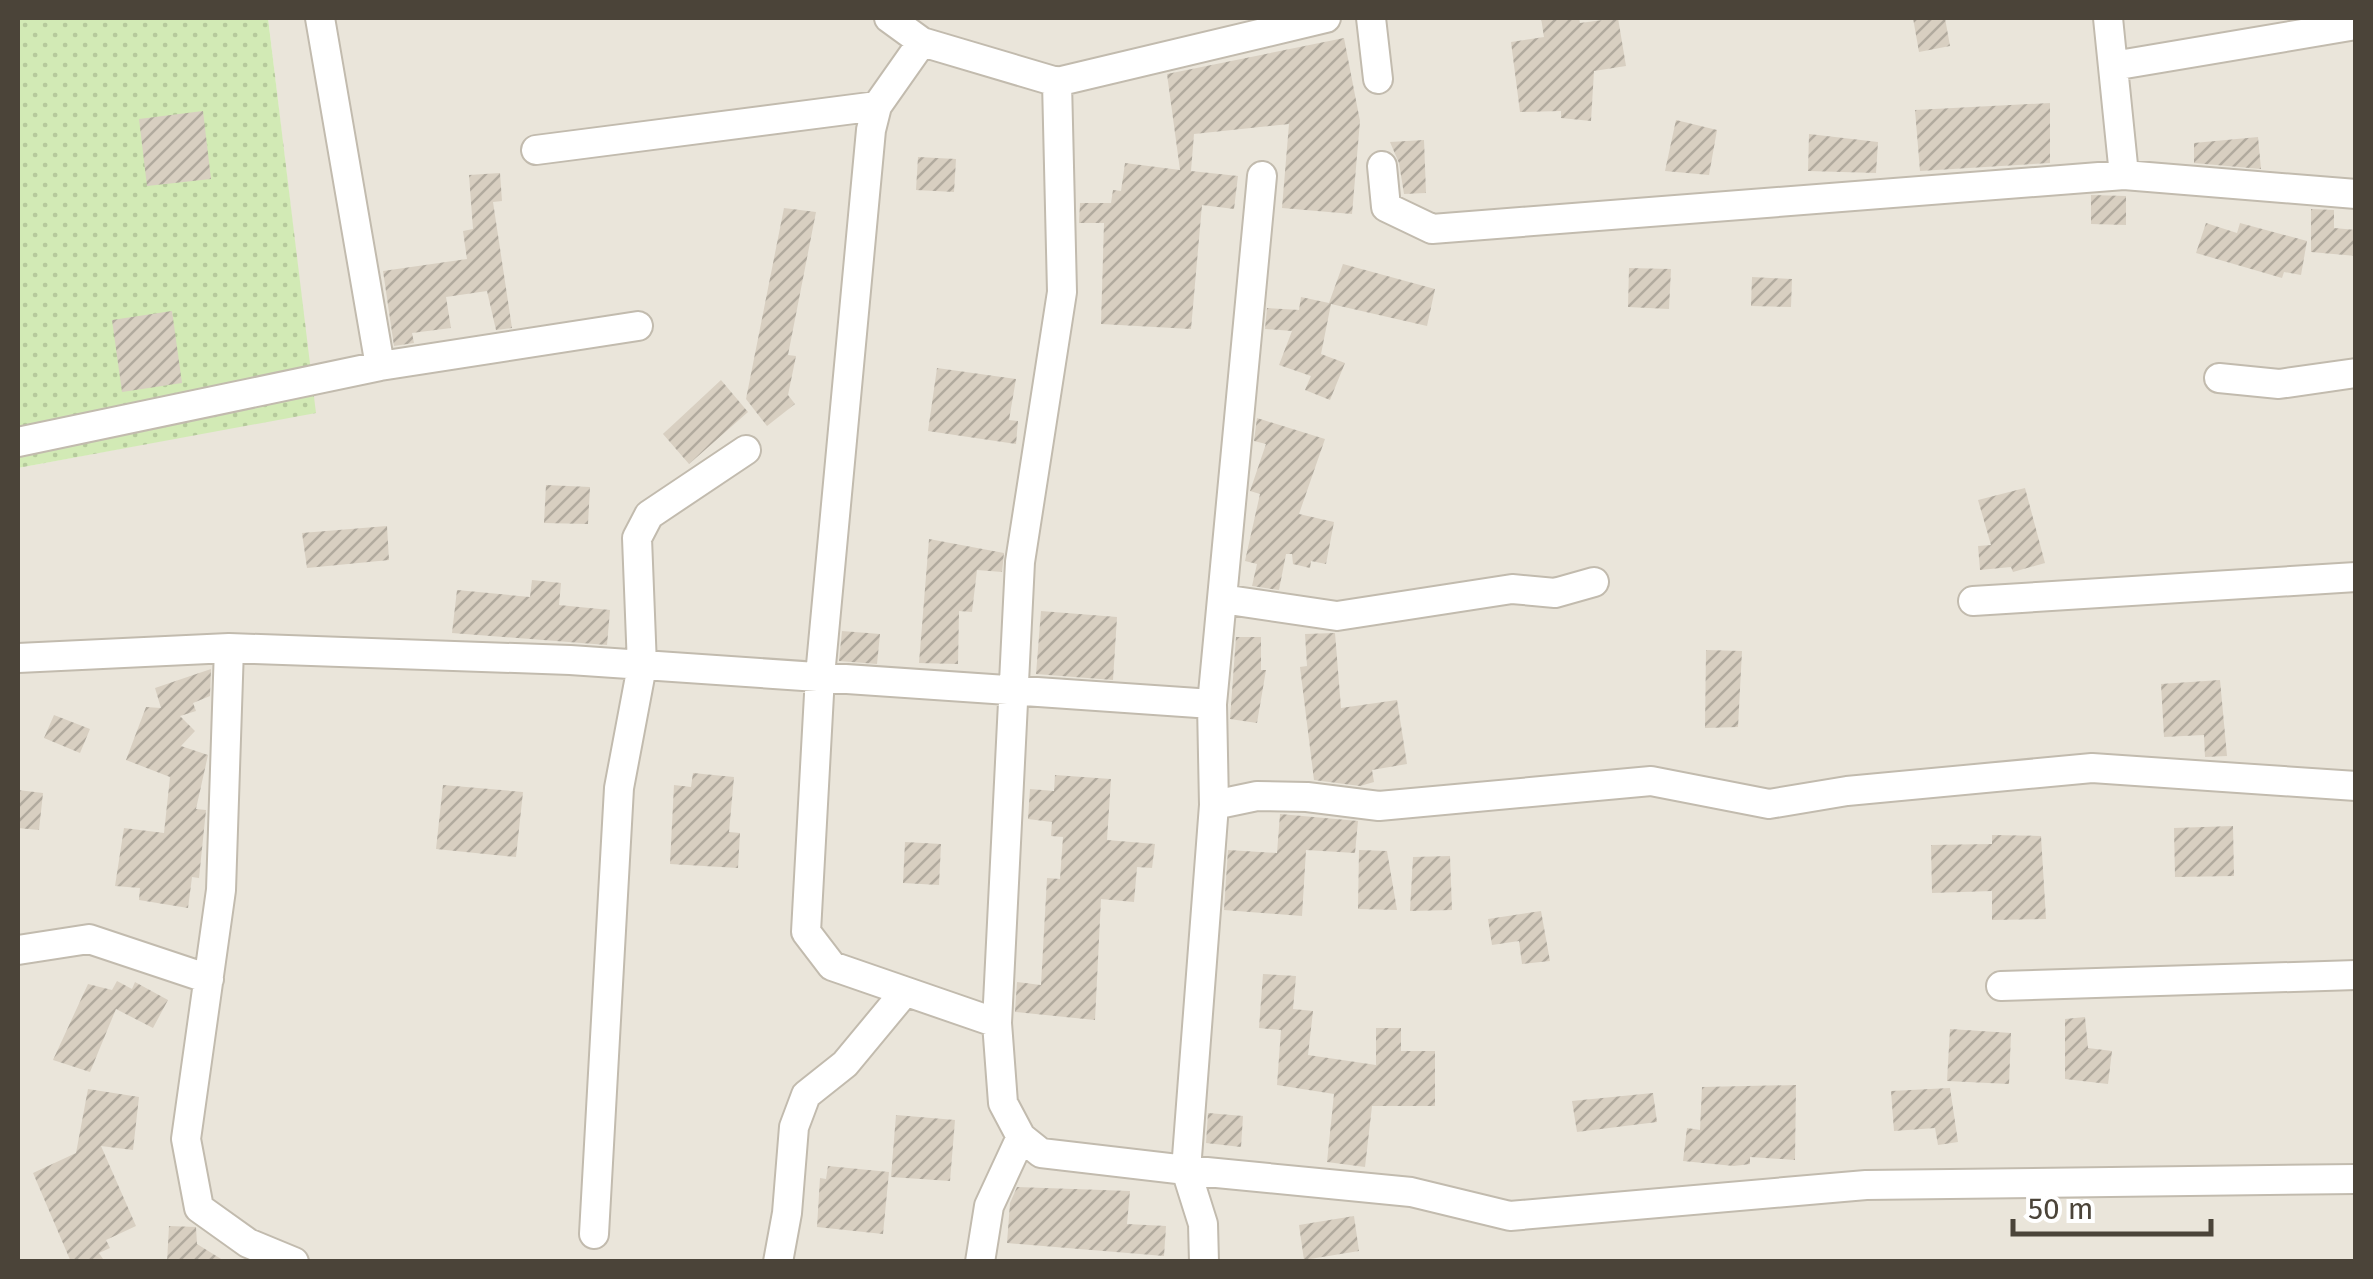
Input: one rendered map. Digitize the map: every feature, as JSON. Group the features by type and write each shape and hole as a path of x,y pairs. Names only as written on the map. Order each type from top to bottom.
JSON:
{"street":[{"path":"320,18 380,366"},
{"path":"889,18 922,42 1057,82 1326,18"},
{"path":"1371,18 1378,80"},
{"path":"2108,18 2124,174"},
{"path":"2113,66 2356,25"},
{"path":"922,42 877,106 820,676 806,932 832,966 903,994 997,1023"},
{"path":"1057,82 1062,292 1020,562 997,1023 1004,1103 1020,1137 1041,1153 1411,1192 1510,1216 1866,1185 2356,1179"},
{"path":"536,150 877,106"},
{"path":"1382,166 1386,207 1432,229 2124,174 2356,194"},
{"path":"1204,1262 1202,1224 1186,1170 1214,804 1212,704 1262,176"},
{"path":"18,442 380,366 638,326"},
{"path":"2219,378 2278,384 2356,373"},
{"path":"594,1234 618,788 642,666 637,538 650,515 746,450"},
{"path":"1973,601 2356,576"},
{"path":"1222,599 1337,616 1512,589 1555,593 1594,582"},
{"path":"18,658 229,648 820,676 1212,704"},
{"path":"229,648 222,890 186,1139 200,1208 248,1243 294,1262"},
{"path":"1214,804 1257,796 1290,796 1379,806 1652,781 1769,804 1847,791 2092,768 2356,786"},
{"path":"18,950 89,939 208,979"},
{"path":"2001,986 2356,975"},
{"path":"778,1262 787,1213 794,1128 806,1095 844,1064 903,994"},
{"path":"980,1262 989,1206 1020,1137"}],"shaded area":[{"path":"268,18 2355,18 2355,1261 18,1262 18,468 315,412"}],"green space":[{"path":"18,18 268,18 316,413 18,468"}],"building":[{"path":"1541,18 1579,18 1580,23 1618,18 1626,66 1594,71 1591,121 1561,118 1561,111 1520,112 1511,42 1544,37"},
{"path":"1913,18 1945,18 1950,46 1919,52"},
{"path":"1344,38 1360,121 1352,214 1282,208 1289,124 1194,134 1191,171 1238,176 1234,209 1202,205 1191,329 1101,324 1104,223 1079,223 1080,203 1111,203 1113,190 1121,191 1125,163 1180,170 1167,74"},
{"path":"2050,103 2050,163 1920,171 1915,110"},
{"path":"203,111 211,179 147,186 139,119"},
{"path":"1676,120 1717,130 1709,175 1665,171"},
{"path":"1809,134 1878,142 1876,173 1808,171"},
{"path":"2258,137 2261,169 2194,163 2194,143"},
{"path":"1424,140 1426,193 1404,194 1399,163 1390,142"},
{"path":"918,157 956,159 954,192 916,190"},
{"path":"500,173 502,201 493,202 512,328 496,330 487,291 446,297 451,328 412,333 414,343 394,346 383,271 467,259 463,231 473,229 469,175"},
{"path":"2091,195 2126,196 2126,225 2091,224"},
{"path":"784,208 816,212 788,355 796,356 788,395 795,404 767,426 746,399"},
{"path":"2311,209 2334,210 2334,228 2356,230 2356,256 2311,252"},
{"path":"2206,223 2237,233 2240,223 2307,241 2301,275 2284,272 2282,278 2196,253"},
{"path":"1343,264 1435,289 1427,326 1331,304 1321,354 1345,363 1330,400 1305,390 1311,376 1279,365 1292,331 1265,329 1267,308 1299,310 1301,297 1329,303"},
{"path":"1629,268 1671,269 1669,309 1628,307"},
{"path":"1752,277 1792,279 1791,307 1751,306"},
{"path":"172,311 182,383 122,392 112,320"},
{"path":"937,368 1016,379 1009,420 1018,421 1016,444 928,431"},
{"path":"721,380 748,412 689,464 663,434"},
{"path":"1257,418 1325,439 1299,514 1334,522 1326,564 1311,561 1310,568 1293,564 1292,554 1286,554 1279,590 1252,586 1257,564 1245,561 1260,494 1250,491 1266,444 1254,441"},
{"path":"546,485 590,487 588,524 544,523"},
{"path":"2025,488 2045,563 2013,572 2011,567 1980,570 1978,546 1991,545 1978,500"},
{"path":"387,526 389,560 307,568 302,533"},
{"path":"929,539 1004,553 1002,572 977,570 972,612 959,611 958,664 919,663"},
{"path":"532,580 561,583 559,605 610,610 607,645 452,633 457,590 530,597"},
{"path":"1041,611 1117,617 1113,680 1036,674"},
{"path":"842,631 880,634 877,664 839,661"},
{"path":"1335,633 1341,708 1397,700 1407,764 1372,770 1374,782 1360,786 1314,780 1300,667 1307,666 1305,634"},
{"path":"1236,637 1261,637 1261,670 1266,670 1257,723 1230,719"},
{"path":"1706,650 1742,651 1738,727 1705,728"},
{"path":"211,669 210,696 193,703 196,711 180,716 195,731 181,746 208,755 196,809 206,810 199,878 192,877 188,908 139,900 140,888 115,886 124,828 164,833 170,777 126,760 146,707 161,708 155,688"},
{"path":"2220,680 2227,756 2205,757 2204,735 2164,737 2161,684"},
{"path":"54,715 90,729 80,753 44,738"},
{"path":"693,773 734,777 729,832 740,833 738,868 670,864 674,785 691,787"},
{"path":"1055,775 1111,779 1107,840 1155,844 1152,868 1137,867 1134,902 1101,899 1095,1020 1015,1012 1017,982 1041,985 1047,878 1060,879 1063,837 1051,836 1052,822 1028,819 1030,789 1054,791"},
{"path":"443,785 523,792 516,857 436,849"},
{"path":"18,790 43,793 39,830 18,828"},
{"path":"1280,814 1358,821 1355,853 1306,850 1302,916 1224,910 1228,850 1277,853"},
{"path":"2233,826 2234,876 2175,877 2174,828"},
{"path":"1992,835 2041,836 2046,919 1992,920 1992,891 1932,893 1931,845 1992,844"},
{"path":"905,842 941,844 939,885 903,883"},
{"path":"1359,850 1387,851 1397,910 1358,909"},
{"path":"1450,856 1452,910 1410,911 1413,857"},
{"path":"1541,911 1550,961 1522,964 1519,941 1492,945 1488,919"},
{"path":"1263,974 1296,976 1293,1009 1313,1011 1308,1055 1376,1065 1376,1028 1401,1028 1401,1051 1435,1051 1435,1106 1372,1106 1365,1167 1327,1162 1334,1094 1277,1085 1281,1030 1259,1028"},
{"path":"117,981 132,989 135,982 168,1000 153,1028 116,1009 90,1072 53,1060 88,984 112,990"},
{"path":"2085,1017 2088,1048 2112,1051 2108,1084 2065,1079 2065,1019"},
{"path":"1950,1029 2011,1033 2009,1084 1947,1081"},
{"path":"1796,1085 1795,1160 1750,1157 1750,1164 1734,1166 1683,1161 1687,1128 1700,1130 1702,1087"},
{"path":"1950,1088 1958,1142 1938,1145 1935,1128 1894,1131 1891,1091"},
{"path":"88,1089 139,1097 133,1150 101,1146 136,1226 106,1240 110,1248 99,1253 105,1262 71,1262 33,1173 76,1153"},
{"path":"1653,1093 1657,1122 1577,1132 1572,1101"},
{"path":"1208,1113 1243,1116 1241,1147 1206,1143"},
{"path":"896,1115 955,1120 950,1181 891,1177"},
{"path":"828,1166 889,1172 883,1234 817,1227 820,1178 826,1179"},
{"path":"1017,1187 1130,1191 1127,1224 1166,1226 1164,1256 1007,1243 1010,1203"},
{"path":"1354,1216 1359,1251 1304,1260 1299,1225"},
{"path":"169,1226 196,1227 197,1244 226,1262 167,1262"}]}
